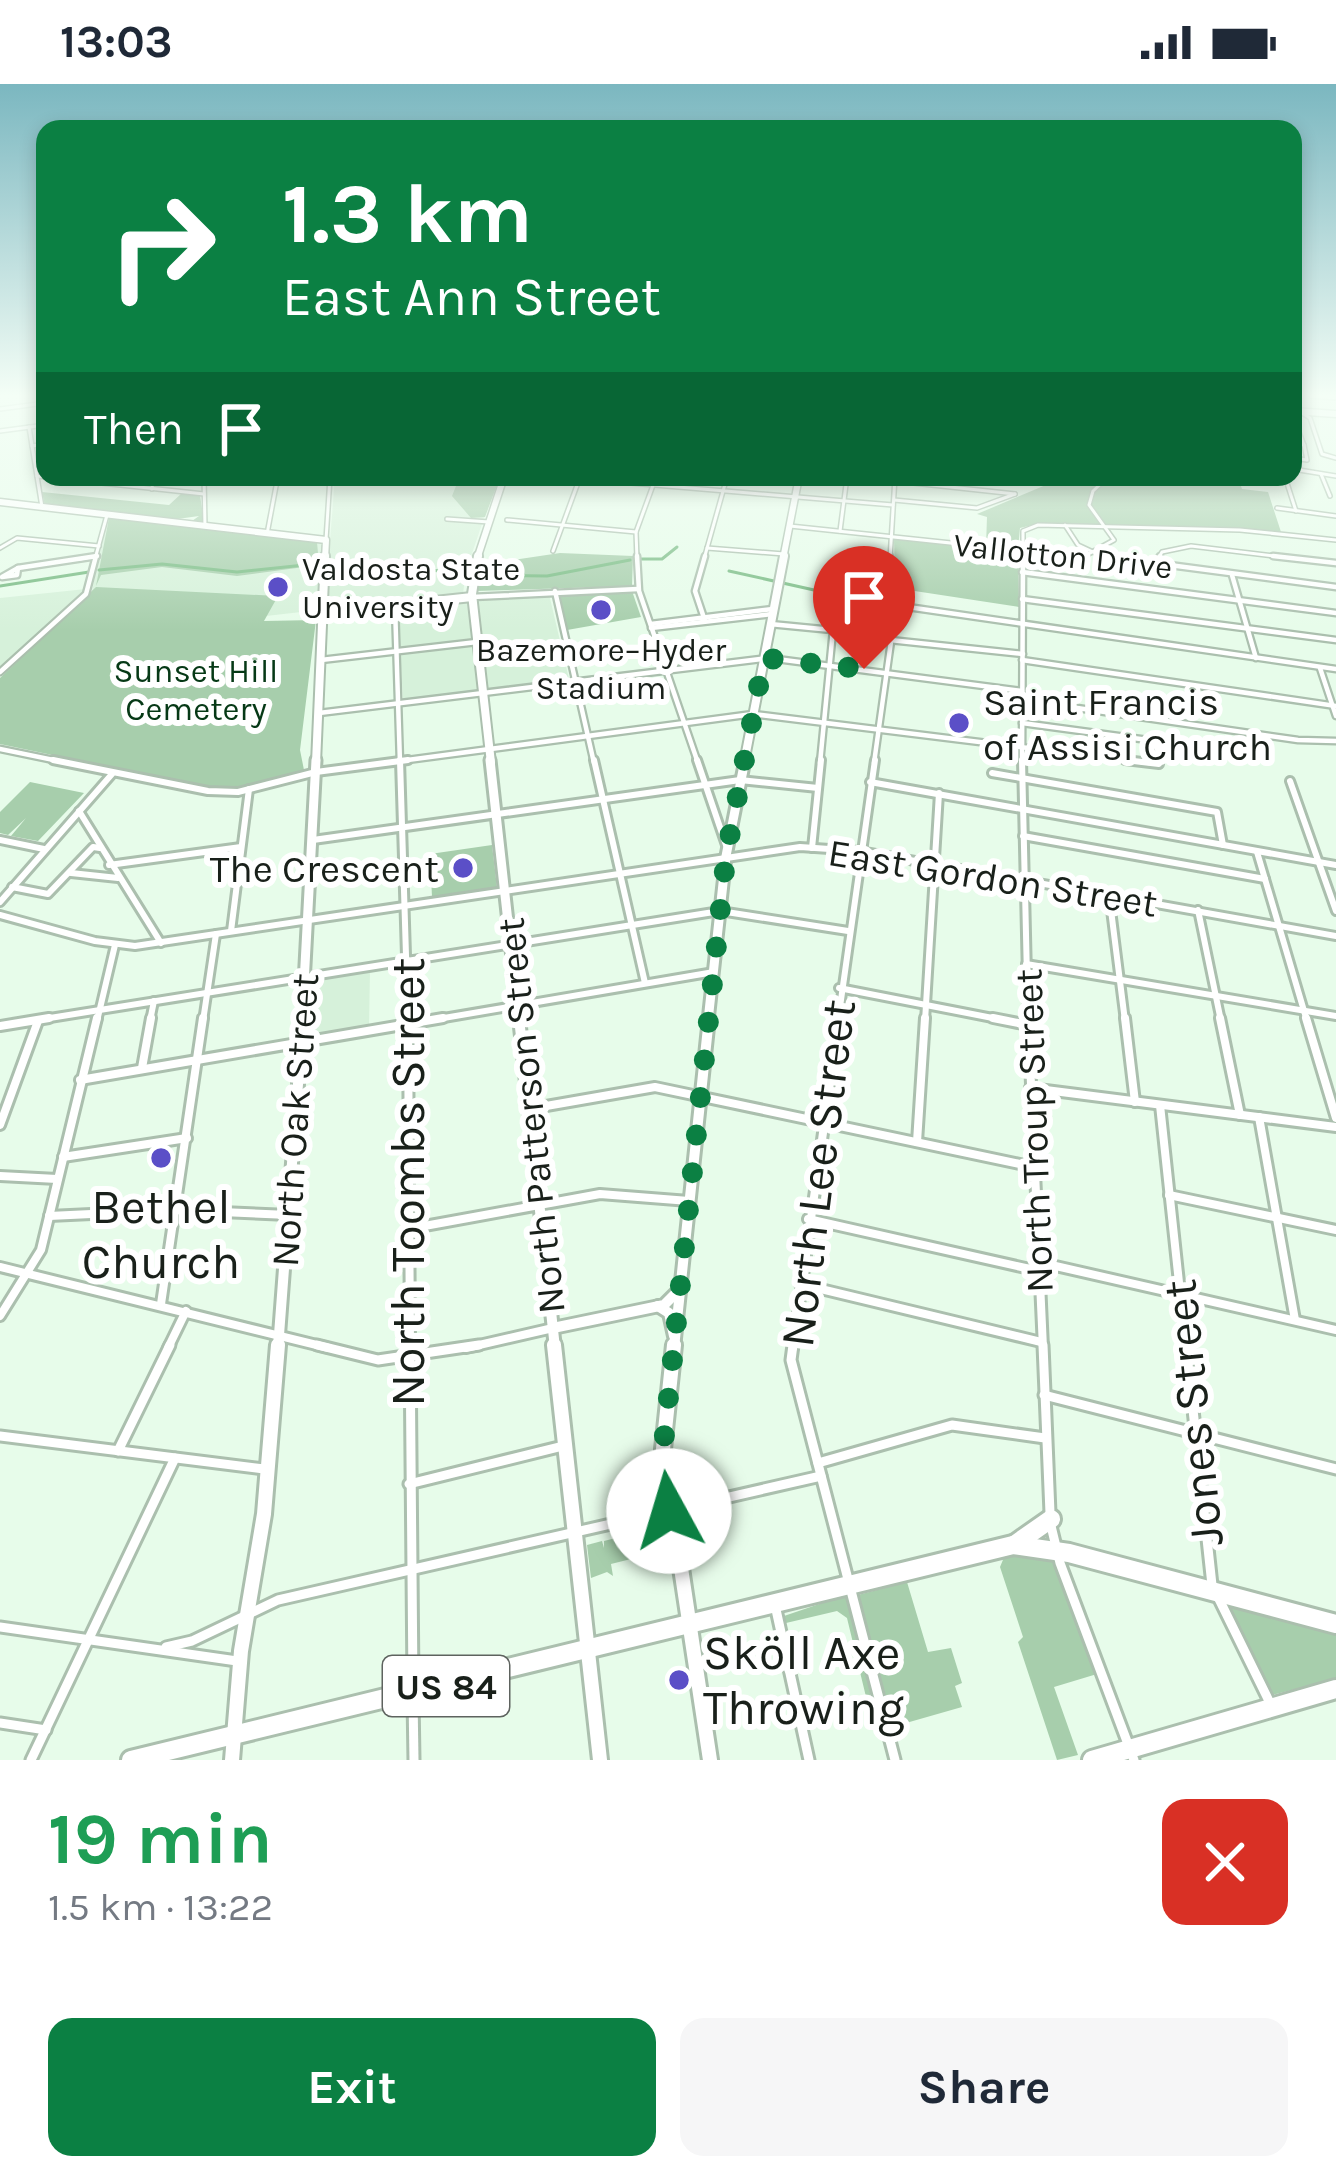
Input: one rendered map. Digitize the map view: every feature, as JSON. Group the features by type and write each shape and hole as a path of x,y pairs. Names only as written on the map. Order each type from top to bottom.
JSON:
{"highway":[{"path":"1012,1545 1051,1519"},
{"name":"US 84","path":"131,1760 232,1749 413,1694 1012,1545 1056,1550 1336,1624"},
{"path":"1092,1760 1132,1754 1336,1689"}],"main road":[{"name":"North Patterson Street","path":"501,486 472,573 472,597 600,1760"},
{"path":"710,1760 663,1449 727,852 798,486"},
{"path":"0,502 326,540"},
{"name":"North Oak Street","path":"232,1749 268,1469 289,1215 309,920 326,540"},
{"path":"322,613 472,597"},
{"path":"554,1328 670,1302 679,1286"},
{"path":"658,1306 669,1313 676,1342"}],"street":[{"path":"1321,474 1330,496"},
{"path":"39,486 42,508"},
{"path":"135,486 204,494"},
{"path":"204,486 205,526"},
{"path":"267,534 276,486"},
{"name":"North Oak Street","path":"326,540 329,486"},
{"path":"553,551 577,486"},
{"path":"652,486 636,532 638,589 727,852"},
{"path":"692,486 977,508 1015,494 951,486"},
{"path":"704,619 695,591 724,486"},
{"path":"840,531 846,486"},
{"name":"North Lee Street","path":"895,486 894,620 820,1122 791,1367 895,1760"},
{"path":"1065,525 1074,541 1094,554 1113,542 1108,526 1088,505 1098,486"},
{"path":"1288,486 1296,511"},
{"path":"1277,508 1336,516"},
{"path":"0,672 87,594 107,515"},
{"path":"447,519 488,524"},
{"path":"507,520 636,532"},
{"path":"1022,551 1027,527 1065,525 1248,530 1336,540"},
{"name":"Vallotton Drive","path":"790,526 1070,557 1094,554 1336,587"},
{"path":"0,548 17,538 99,546"},
{"path":"1155,565 1162,552 1181,546 1336,563"},
{"path":"707,548 784,554"},
{"name":"North Troup Street","path":"1022,551 1022,879 1051,1519 1056,1550 1132,1754"},
{"path":"19,568 97,556"},
{"path":"1022,572 1336,613"},
{"path":"1231,574 1256,658"},
{"path":"472,597 638,589"},
{"path":"555,591 645,983"},
{"path":"1022,599 1336,640"},
{"path":"893,604 1336,669"},
{"name":"North Toombs Street","path":"395,605 405,826 414,1760"},
{"path":"651,626 771,615 833,630"},
{"path":"812,848 834,620"},
{"path":"890,640 1334,706"},
{"path":"321,660 477,642"},
{"path":"346,646 348,657"},
{"path":"319,713 764,658 887,671 899,677 1298,740 1336,740"},
{"path":"1319,667 1336,716"},
{"path":"0,749 208,791 249,789 316,772 753,715 878,726 1159,764 1159,754 1148,740 1022,723"},
{"path":"0,902 114,772"},
{"path":"992,773 1217,812 1223,845"},
{"path":"313,840 740,780 818,788"},
{"path":"1290,781 1336,911"},
{"path":"870,782 1336,865"},
{"path":"231,932 249,789"},
{"path":"917,1142 939,793"},
{"path":"79,811 161,943"},
{"path":"1023,836 1265,879"},
{"path":"0,840 44,849"},
{"path":"12,887 48,894 93,847 100,848"},
{"path":"109,865 241,848"},
{"name":"East Gordon Street","path":"0,915 115,945 161,943 727,852 812,848 859,851 1336,936"},
{"path":"1030,1088 1240,1115 1336,1122 1257,852"},
{"path":"71,872 118,878"},
{"path":"1109,894 1135,1102"},
{"path":"1198,910 1240,1115"},
{"path":"0,1026 720,911 848,931"},
{"path":"160,1304 216,934"},
{"path":"0,1316 41,1250 95,1011 115,945"},
{"path":"1026,964 1336,1016"},
{"path":"80,1080 714,972"},
{"path":"839,988 1028,1025"},
{"path":"142,1069 154,1001"},
{"path":"0,1125 38,1020"},
{"path":"529,1109 648,1087 1034,1167"},
{"name":"Jones Street","path":"1160,1105 1208,1574 1272,1707"},
{"path":"1259,1117 1295,1321"},
{"path":"63,1156 188,1138"},
{"path":"0,1176 57,1179"},
{"path":"408,1229 600,1195 689,1201"},
{"path":"1169,1195 1336,1230"},
{"path":"49,1216 176,1210 289,1215"},
{"path":"808,1219 1336,1330"},
{"path":"0,1267 359,1358 408,1360 554,1328"},
{"path":"800,1284 1041,1342"},
{"path":"118,1451 186,1311"},
{"path":"1043,1395 1336,1468"},
{"path":"818,1463 952,1425 1046,1438"},
{"path":"0,1436 268,1469"},
{"path":"409,1484 566,1445"},
{"path":"32,1760 175,1458"},
{"path":"166,1647 192,1641 278,1600 821,1475"},
{"path":"775,1605 808,1760"},
{"path":"0,1627 166,1647 240,1662"},
{"path":"0,1723 46,1730"}],"shaded area":[{"name":"Valdosta State University","path":"334,486 495,486 466,571 462,601 549,594 569,679 403,699 397,601 266,616 274,601 92,591 107,519 330,541"},
{"path":"86,589 0,668 0,598"},
{"path":"370,971 369,1027 305,1038 309,980"}],"green space":[{"path":"456,486 497,486 485,517 471,518 452,496"},
{"path":"1044,486 1241,486 1268,492 1281,532 1041,523 1020,528 1018,549 986,546 987,517 977,514"},
{"path":"42,492 169,505 182,493 200,495 204,522 192,521 199,516 177,519 183,521 45,506"},
{"path":"109,518 317,542 319,565 237,576 162,567 101,575 96,586"},
{"path":"894,539 1018,552 1019,607 895,588"},
{"path":"560,553 633,556 632,586 475,591 480,565"},
{"name":"Sunset Hill Cemetery","path":"96,587 278,596 264,621 316,620 300,750 305,775 224,791 0,744 0,678"},
{"name":"Bazemore–Hyder Stadium","path":"632,591 641,617 567,630 559,595"},
{"path":"30,782 84,793 38,841 11,836 26,818 8,835 0,833 0,812"},
{"path":"492,845 497,887 432,897 430,854"},
{"path":"643,1531 649,1567 645,1568 643,1556 611,1564 613,1576 607,1572 591,1578 587,1545 602,1541 604,1548 604,1541"},
{"path":"1031,1550 1056,1562 1097,1674 1054,1687 1078,1755 1057,1760 1018,1642 1023,1637 1000,1567 1005,1555"},
{"path":"907,1582 928,1652 951,1648 962,1683 955,1686 962,1707 892,1727 858,1595"},
{"path":"848,1598 872,1692 867,1701 847,1618 837,1611 786,1623 784,1616"},
{"path":"1228,1603 1336,1629 1336,1679 1272,1695"}],"waterway":[{"path":"640,559 662,559 677,547"},
{"path":"483,575 547,576 630,560"},
{"path":"330,562 465,573"},
{"path":"99,570 162,564 237,572 314,564"},
{"path":"729,571 823,592"},
{"path":"0,586 89,572"}],"place":[{"name":"Valdosta State University","path":"278,587"},
{"name":"Bazemore–Hyder Stadium","path":"601,610"},
{"name":"Saint Francis of Assisi Church","path":"959,723"},
{"name":"The Crescent","path":"463,868"},
{"name":"Bethel Church","path":"161,1158"},
{"name":"Sköll Axe Throwing","path":"679,1680"}],"route":[{"path":"669,1511 663,1449 726,856 764,658 864,669"}]}
